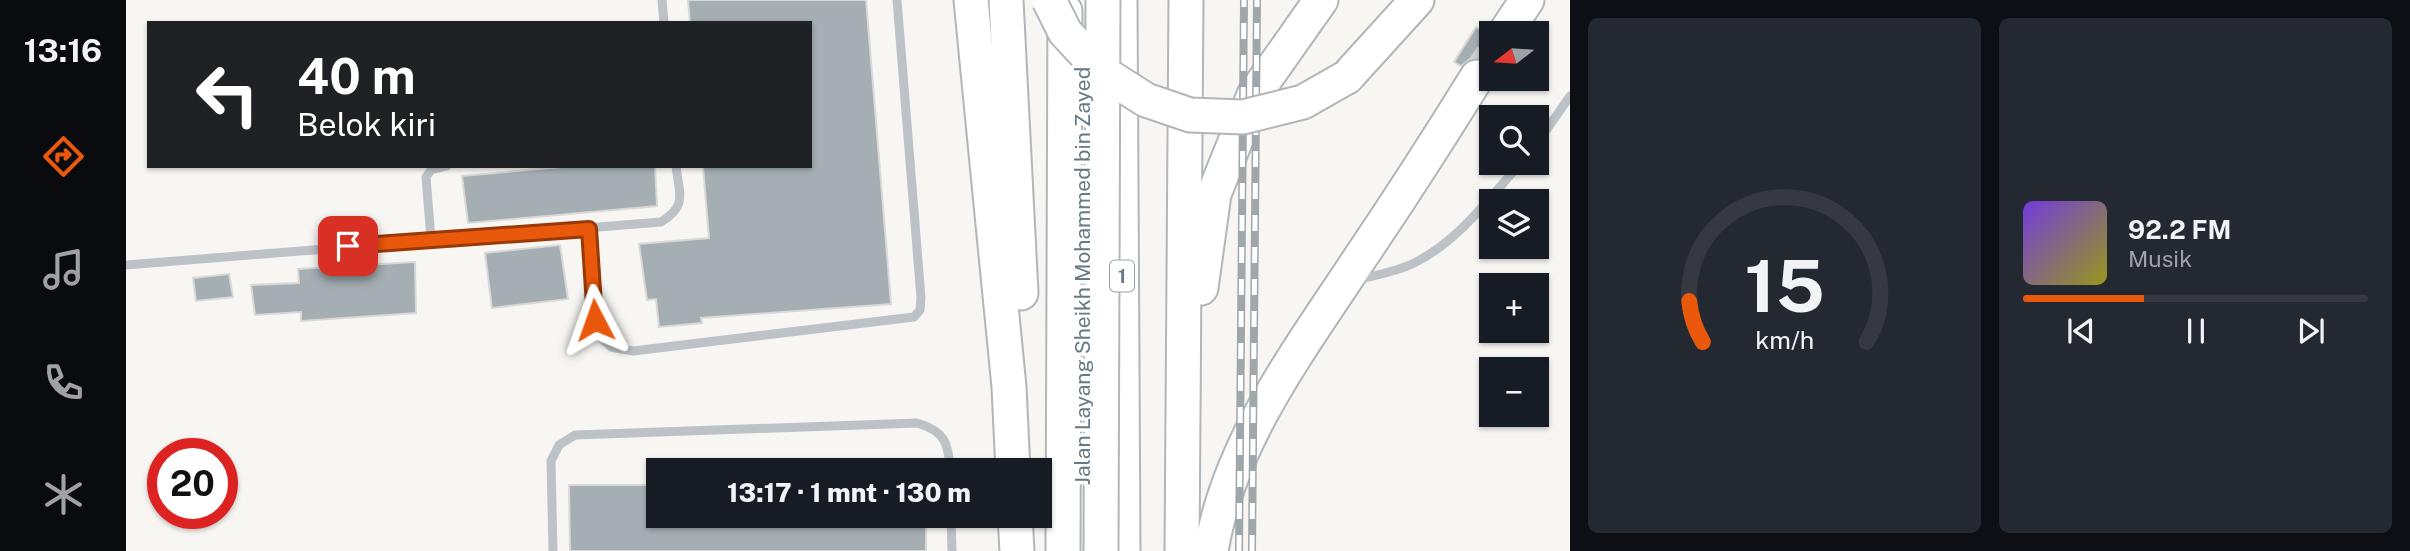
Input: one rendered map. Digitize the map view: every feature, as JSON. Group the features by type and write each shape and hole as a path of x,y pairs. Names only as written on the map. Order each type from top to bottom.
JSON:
{"highway":[{"path":"971,0 1008,373 1012,458"},
{"path":"1006,0 1027,415 1026,458"},
{"path":"1049,0 1065,32 1102,72 1146,100 1190,115 1243,117 1303,102 1347,77 1417,0"},
{"path":"1063,551 1065,0"},
{"name":"Jalan Layang Sheikh Mohammed bin Zayed","path":"1082,551 1084,0"},
{"name":"Jalan Layang Sheikh Mohammed bin Zayed","path":"1101,551 1104,0"},
{"name":"1","path":"1120,0 1123,551"},
{"path":"1182,551 1186,0"},
{"path":"1182,415 1214,194 1254,95 1321,0"},
{"path":"1513,21 1527,0"},
{"path":"1211,551 1217,516 1246,444 1287,370 1477,77"},
{"path":"1016,528 1017,551"},
{"path":"1025,551 1026,528"}],"lane":[{"path":"662,0 664,21"},
{"path":"589,229 595,320 600,337 611,347 633,351 914,317 919,310 921,298 897,0"},
{"path":"1549,126 1570,96"},
{"path":"431,239 426,177 431,170 439,168"},
{"path":"126,265 661,222 677,211 680,203 676,168"},
{"path":"1345,282 1397,270 1430,255 1463,228 1510,175"},
{"path":"554,551 551,461 559,446 575,435 917,423 931,427 945,439 950,458"},
{"path":"951,528 952,551"}],"building":[{"path":"688,0 866,0 891,304 701,318 702,323 659,327 656,299 647,300 639,244 709,238 703,168 812,168 812,21 690,21"},
{"path":"1476,27 1479,29 1479,58 1469,60 1461,66 1454,62"},
{"path":"551,168 655,168 657,206 468,223 462,176"},
{"path":"560,245 568,299 492,308 485,253"},
{"path":"415,262 416,313 301,321 301,312 255,315 251,285 299,283 298,269"},
{"path":"229,274 233,297 196,301 193,278"},
{"path":"569,485 646,485 646,528 926,528 926,551 570,551"}],"railway":[{"path":"1239,551 1244,0"},
{"path":"1252,551 1257,0"}],"route":[{"path":"348,246 589,229 595,320"}]}
